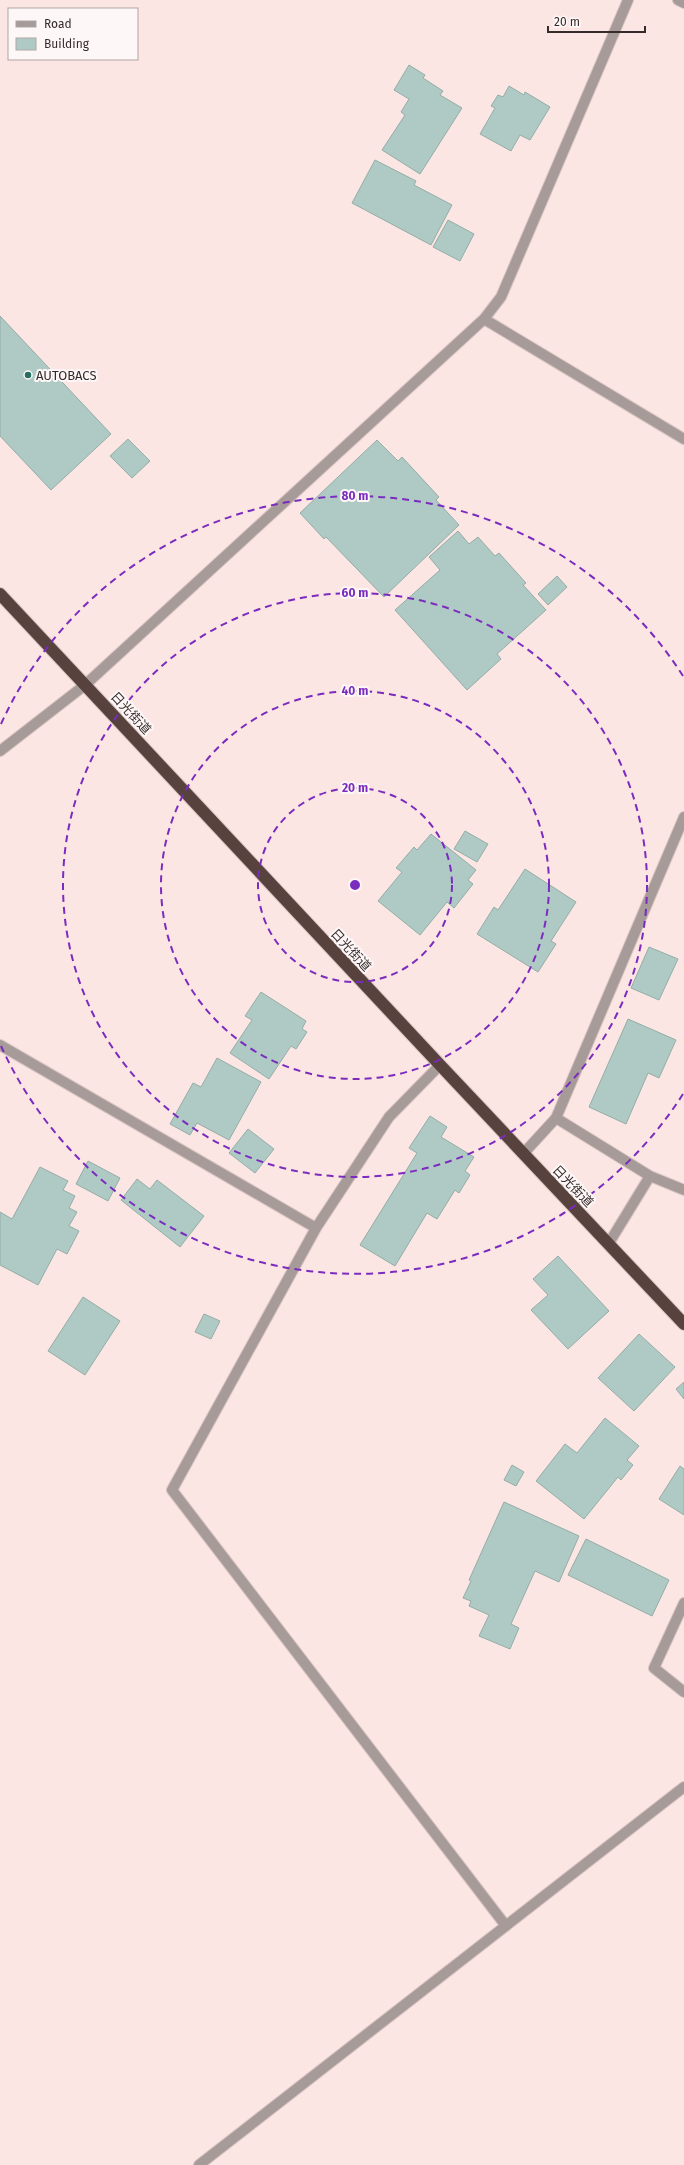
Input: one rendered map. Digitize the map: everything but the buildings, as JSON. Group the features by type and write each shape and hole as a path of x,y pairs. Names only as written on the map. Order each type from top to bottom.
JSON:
{"highway":[{"name":"日光街道","path":"0,594 523,1154 684,1324"}],"street":[{"path":"0,751 85,685 484,319 501,297 628,0"},
{"path":"678,0 684,3"},
{"path":"484,319 684,439"},
{"path":"523,1154 556,1118 684,817"},
{"path":"0,1045 316,1228"},
{"path":"440,1065 389,1117 316,1228 172,1490 506,1926"},
{"path":"556,1118 650,1176 684,1190"},
{"path":"609,1244 650,1176"},
{"path":"684,1603 654,1668 684,1692"},
{"path":"199,2165 684,1787"}],"place":[{"name":"AUTOBACS","path":"28,375"}]}
